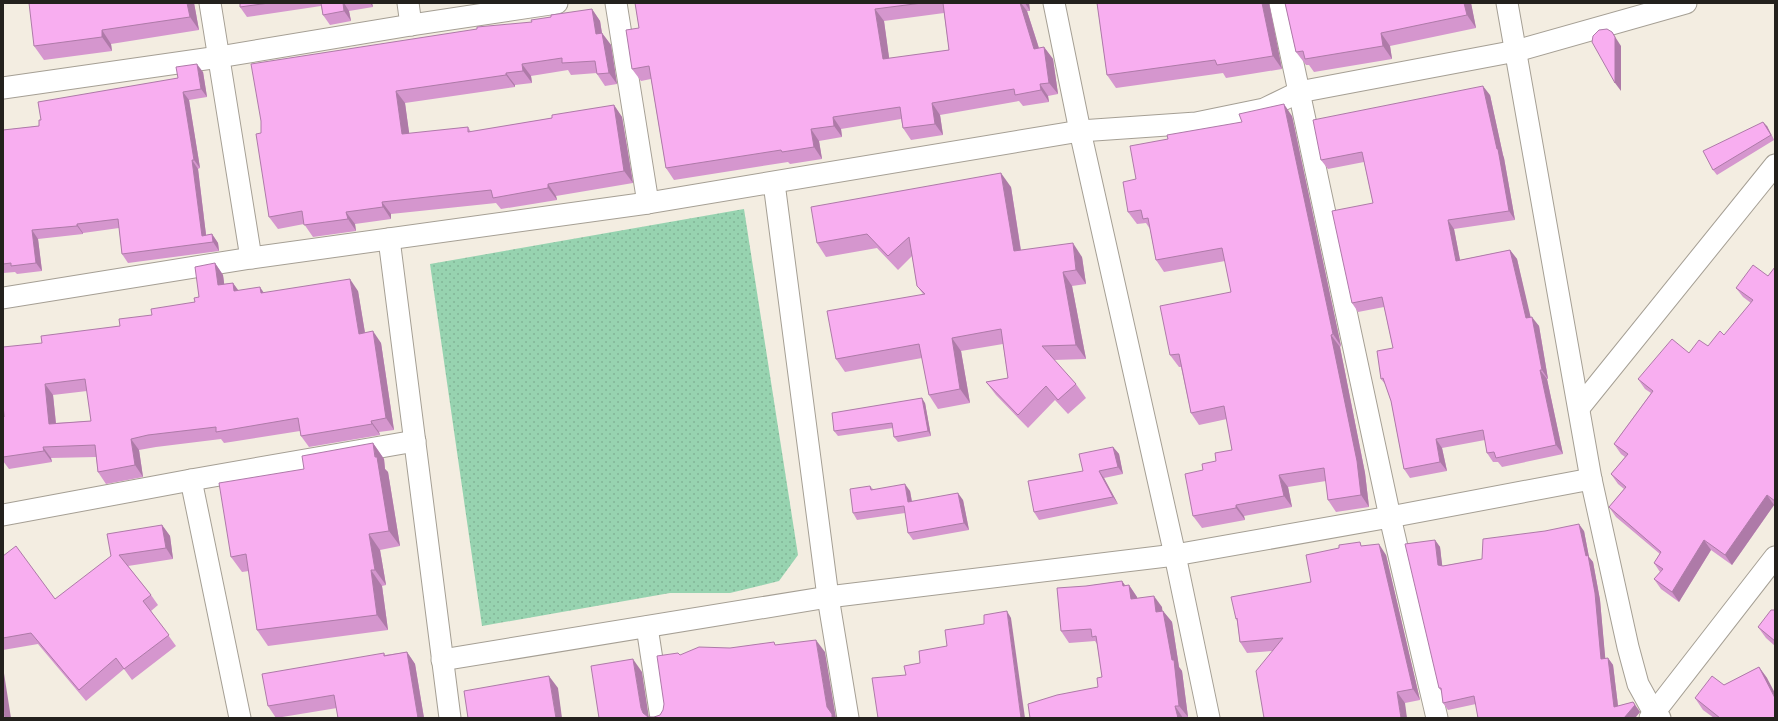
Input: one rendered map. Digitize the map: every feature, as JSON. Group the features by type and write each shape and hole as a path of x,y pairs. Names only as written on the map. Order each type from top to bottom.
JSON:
{"street":[{"path":"210,3 251,258"},
{"path":"408,3 411,25"},
{"path":"3,88 219,57 411,25 557,3"},
{"path":"616,3 648,203"},
{"path":"1054,3 1080,131 1175,555 1208,718"},
{"path":"1280,3 1390,517 1436,718"},
{"path":"1507,3 1591,479 1628,647 1638,684 1655,716 1775,557"},
{"path":"3,298 251,258 648,203 1080,131 1196,123 1264,109 1298,92 1516,51 1686,3"},
{"path":"1579,408 1775,165"},
{"path":"774,182 828,597 848,718"},
{"path":"389,239 450,718"},
{"path":"3,516 191,480 415,441"},
{"path":"442,660 828,597 1175,555 1390,517 1591,479"},
{"path":"191,480 237,717"},
{"path":"647,627 661,718"}],"green space":[{"path":"744,209 798,555 779,581 730,593 670,593 482,626 430,264"}],"building":[{"path":"29,3 187,3 190,17 102,30 102,37 34,46"},
{"path":"240,3 269,3 240,7"},
{"path":"321,3 343,3 344,11 323,15"},
{"path":"635,3 922,3 875,9 883,59 949,50 943,3 1020,3 1034,49 1044,47 1049,83 1040,84 1041,90 1015,95 1014,89 932,103 935,124 903,128 900,107 833,117 834,126 811,129 814,147 782,152 781,150 666,168 649,66 632,69 626,30 639,28"},
{"path":"1097,3 1262,3 1273,56 1217,65 1215,60 1107,75"},
{"path":"1285,3 1464,3 1467,15 1381,33 1383,46 1305,59 1303,51 1296,52"},
{"path":"592,9 596,34 602,33 609,73 597,74 595,61 562,63 562,58 522,64 523,71 506,73 506,75 396,91 402,134 468,127 468,132 552,118 552,115 614,105 624,171 548,184 548,188 493,198 491,190 382,202 383,207 346,212 348,219 304,225 302,211 269,217 256,134 261,133 261,121 251,64 477,29 477,27 532,22 531,20 551,17 551,15"},
{"path":"1607,29 1612,32 1615,37 1615,83 1592,42 1593,36 1599,30"},
{"path":"197,64 201,89 183,92 194,160 192,160 202,236 212,234 213,242 122,254 118,219 77,224 77,226 32,230 36,263 11,266 11,263 3,264 3,130 39,126 39,120 41,120 38,102 178,78 176,67"},
{"path":"1483,86 1498,149 1509,211 1448,220 1456,261 1510,250 1526,318 1532,317 1542,370 1540,370 1556,445 1496,458 1494,452 1487,453 1483,430 1436,439 1440,462 1404,469 1391,401 1383,378 1381,379 1377,351 1393,348 1382,297 1352,303 1332,211 1373,203 1362,152 1321,160 1313,120"},
{"path":"1284,104 1333,334 1331,335 1357,461 1361,495 1328,500 1324,468 1279,475 1284,496 1236,505 1236,508 1193,516 1185,474 1203,470 1202,464 1216,461 1215,453 1232,450 1224,406 1191,413 1179,354 1170,355 1160,306 1231,292 1222,248 1156,260 1148,218 1143,219 1141,210 1128,212 1123,182 1136,179 1130,146 1168,139 1167,135 1242,122 1239,114"},
{"path":"1763,122 1771,135 1713,170 1703,151"},
{"path":"1001,173 1014,251 1073,243 1076,270 1063,272 1076,345 1042,346 1076,384 1058,400 1046,386 1018,415 986,382 1008,378 1001,329 952,338 960,389 929,395 919,344 836,359 827,311 925,294 917,286 909,237 888,256 867,234 817,243 811,207"},
{"path":"215,263 218,285 233,283 234,291 260,287 261,293 350,279 359,334 373,331 386,418 371,421 372,424 301,436 298,418 216,432 216,427 148,435 131,439 135,465 98,472 95,445 43,447 44,451 3,457 3,347 42,343 41,336 120,326 119,319 152,315 151,309 195,302 194,298 199,297 195,267","holes":["85,379 91,421 49,424 45,384"]},
{"path":"1753,265 1768,276 1775,267 1775,501 1767,495 1725,555 1704,540 1672,592 1654,579 1663,569 1654,563 1661,552 1609,507 1626,487 1611,474 1628,454 1614,444 1653,391 1638,379 1672,339 1689,353 1699,340 1708,346 1720,331 1724,335 1753,300 1736,288"},
{"path":"922,398 928,431 894,437 892,423 834,431 832,413"},
{"path":"373,443 375,457 377,457 389,531 369,534 375,570 371,570 377,615 257,630 246,554 231,557 219,483 304,469 302,456"},
{"path":"1113,447 1118,467 1099,471 1113,497 1034,512 1028,481 1083,471 1079,454"},
{"path":"905,484 908,502 958,493 964,523 908,533 904,506 853,513 850,489 870,486 871,490"},
{"path":"1579,524 1586,556 1588,555 1595,593 1601,659 1608,658 1614,707 1633,702 1635,705 1624,718 1478,718 1474,696 1443,703 1441,688 1439,688 1405,544 1435,540 1438,565 1443,566 1482,559 1483,539 1545,531"},
{"path":"162,525 166,548 119,555 151,595 143,601 169,635 124,669 116,658 79,690 31,633 3,638 3,556 16,546 55,599 111,556 107,534"},
{"path":"1360,542 1361,546 1379,544 1413,689 1397,692 1401,718 1264,718 1256,671 1283,638 1240,642 1237,618 1236,619 1231,597 1311,582 1306,555 1339,548 1339,545"},
{"path":"1122,581 1123,586 1129,585 1131,599 1154,596 1156,612 1163,611 1172,660 1174,660 1179,706 1175,706 1178,718 1030,718 1028,704 1057,695 1098,687 1097,678 1102,677 1096,636 1092,637 1091,629 1061,631 1057,588"},
{"path":"1771,610 1775,610 1775,641 1758,627"},
{"path":"1007,611 1021,718 878,718 872,678 906,675 904,666 920,663 919,651 947,646 945,630 984,624 984,615"},
{"path":"816,640 827,707 832,714 832,718 599,718 591,666 633,659 641,708 643,713 648,717 654,717 660,715 664,704 657,656 678,653 680,655 699,647 730,648 774,642 775,645"},
{"path":"407,652 418,718 338,718 334,695 268,706 262,674 384,653 384,656"},
{"path":"1759,667 1775,698 1775,718 1720,718 1695,698 1712,676 1724,685"},
{"path":"549,676 556,718 468,718 464,691"},
{"path":"3,705 5,718 3,718"}]}
